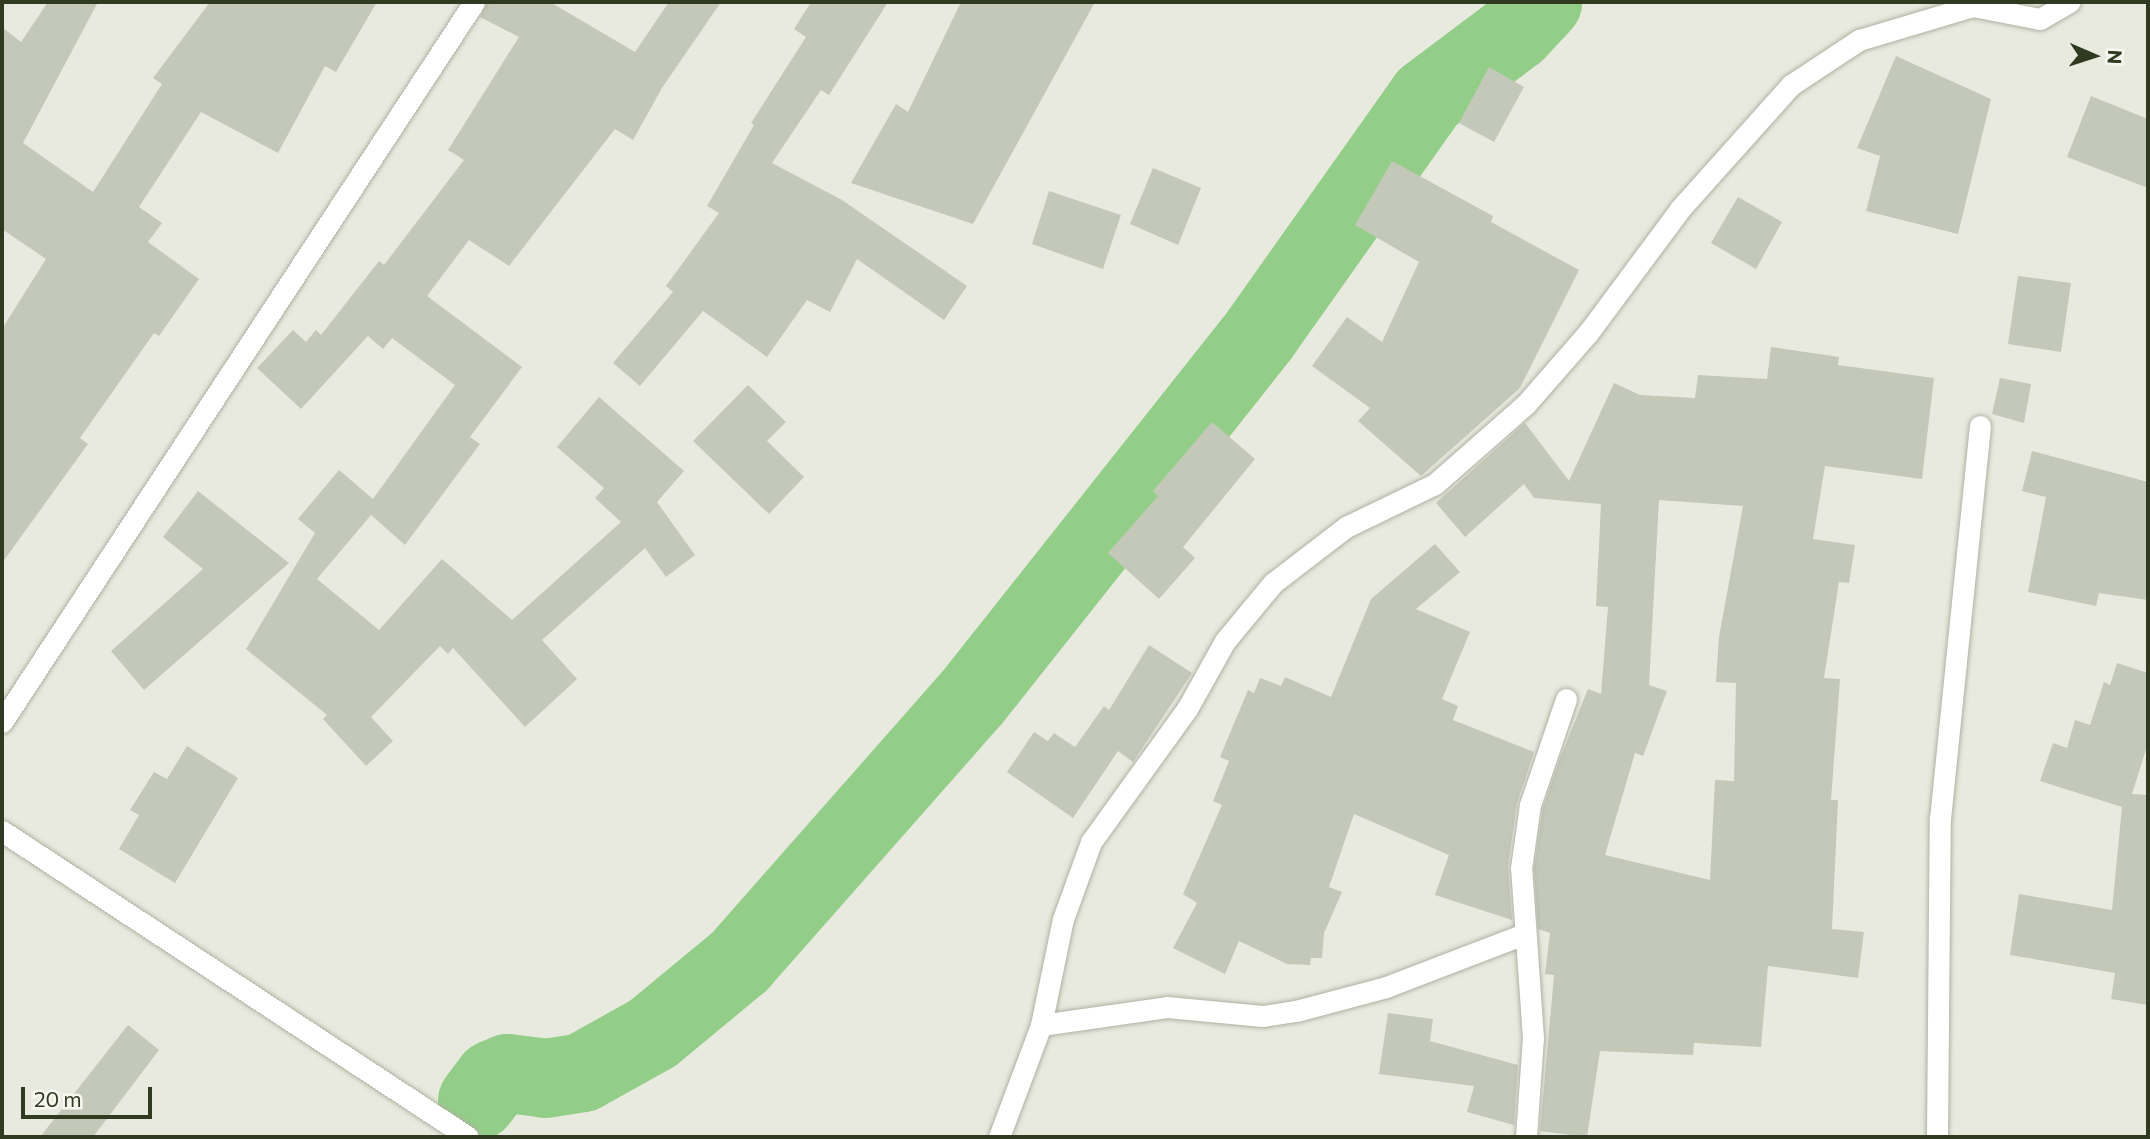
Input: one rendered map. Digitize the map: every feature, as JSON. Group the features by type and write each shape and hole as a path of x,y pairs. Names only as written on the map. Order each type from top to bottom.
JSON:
{"street":[{"path":"2,722 474,2"},
{"path":"999,1137 1041,1026 1063,919 1091,842 1180,719 1225,641 1273,583 1346,527 1435,484 1526,404 1588,333 1680,209 1791,85 1859,40 1973,6 2040,19 2070,2"},
{"path":"1937,1137 1940,819 1980,426"},
{"path":"1526,1137 1533,1038 1521,868 1530,805 1566,699"},
{"path":"2,831 468,1137"},
{"path":"1041,1026 1167,1007 1263,1016 1296,1011 1386,987 1524,934"}],"building":[{"path":"48,2 98,2 23,143 93,192 162,84 153,78 210,2 377,2 336,72 325,66 278,153 201,112 139,207 162,223 148,242 199,279 159,336 154,333 80,438 88,444 2,563 2,329 46,259 2,229 2,27 21,42"},
{"path":"487,2 550,2 635,52 669,2 721,2 662,88 633,140 615,129 509,266 469,240 427,296 522,367 470,437 480,444 405,545 371,515 317,579 379,630 442,559 512,620 621,522 595,498 604,488 557,447 599,397 684,471 657,502 695,555 666,577 645,548 542,640 577,679 525,727 453,648 448,654 440,646 371,717 393,741 366,766 323,719 327,715 246,649 315,533 298,519 339,470 373,499 455,385 392,338 383,349 368,336 301,409 257,368 293,330 306,342 316,330 321,335 379,261 384,265 464,160 448,150 519,37 480,17"},
{"path":"811,2 888,2 829,95 821,90 772,163 842,200 967,286 944,320 857,259 830,312 807,300 767,357 703,311 640,386 613,363 673,292 666,286 719,213 707,206 754,125 751,123 806,37 794,29"},
{"path":"961,2 1095,2 973,224 851,183 896,104 908,112"},
{"path":"1896,56 1991,99 1958,234 1866,211 1880,156 1857,148"},
{"path":"1489,67 1524,87 1494,142 1459,123"},
{"path":"2091,96 2148,119 2148,188 2067,157"},
{"path":"1392,161 1493,216 1491,222 1579,270 1520,388 1421,476 1358,421 1370,408 1312,366 1347,317 1382,342 1419,262 1355,225"},
{"path":"1153,168 1201,188 1178,245 1130,224"},
{"path":"1049,191 1121,215 1103,269 1032,244"},
{"path":"1738,197 1782,222 1756,269 1711,243"},
{"path":"2018,276 2071,283 2061,352 2008,344"},
{"path":"1771,347 1839,357 1838,365 1934,378 1922,479 1825,466 1813,539 1855,545 1849,583 1839,582 1824,678 1840,679 1831,800 1838,800 1832,929 1864,932 1858,978 1768,966 1761,1047 1694,1043 1693,1055 1600,1051 1587,1137 1540,1131 1554,975 1545,974 1550,933 1538,929 1534,868 1543,808 1559,761 1588,689 1601,694 1608,607 1596,606 1601,504 1534,498 1524,484 1465,537 1436,503 1525,423 1569,481 1614,383 1640,395 1695,398 1698,375 1767,379","holes":["1659,500 1743,506 1719,637 1716,682 1736,683 1734,781 1715,780 1710,880 1605,855 1635,753 1643,756 1667,691 1649,685"]},
{"path":"2000,378 2031,384 2024,423 1992,414"},
{"path":"748,385 786,422 767,441 804,477 769,514 693,441"},
{"path":"1212,422 1255,459 1183,547 1195,558 1159,599 1108,553 1158,496 1153,491"},
{"path":"2032,451 2148,482 2148,600 2099,593 2096,606 2028,592 2046,497 2022,491"},
{"path":"198,491 289,563 144,690 111,651 203,569 163,537"},
{"path":"1435,544 1460,572 1416,609 1470,632 1442,699 1458,706 1453,720 1534,752 1517,803 1508,866 1512,920 1435,895 1449,855 1354,814 1329,887 1342,892 1324,933 1322,958 1311,958 1310,965 1287,964 1239,941 1225,974 1173,948 1197,903 1183,894 1222,805 1213,801 1229,761 1220,757 1248,690 1254,693 1260,678 1281,686 1285,677 1331,697 1371,599"},
{"path":"1149,645 1192,673 1133,762 1118,751 1073,818 1007,772 1034,732 1048,741 1054,733 1075,747 1104,706 1109,710"},
{"path":"2117,663 2148,673 2148,743 2132,794 2148,795 2148,1005 2111,999 2115,973 2010,955 2019,894 2112,910 2122,807 2040,781 2053,743 2067,748 2075,720 2090,725 2104,682 2110,685"},
{"path":"187,746 238,778 175,883 119,849 139,815 130,810 154,772 167,779"},
{"path":"1388,1013 1433,1019 1430,1041 1518,1065 1514,1125 1467,1112 1474,1086 1379,1074"},
{"path":"128,1025 159,1050 93,1137 40,1137"}],"waterway":[{"path":"477,1100 493,1079 507,1073 545,1078 582,1072 652,1033 739,961 971,698 1260,333 1427,97 1515,31 1542,2"}]}
